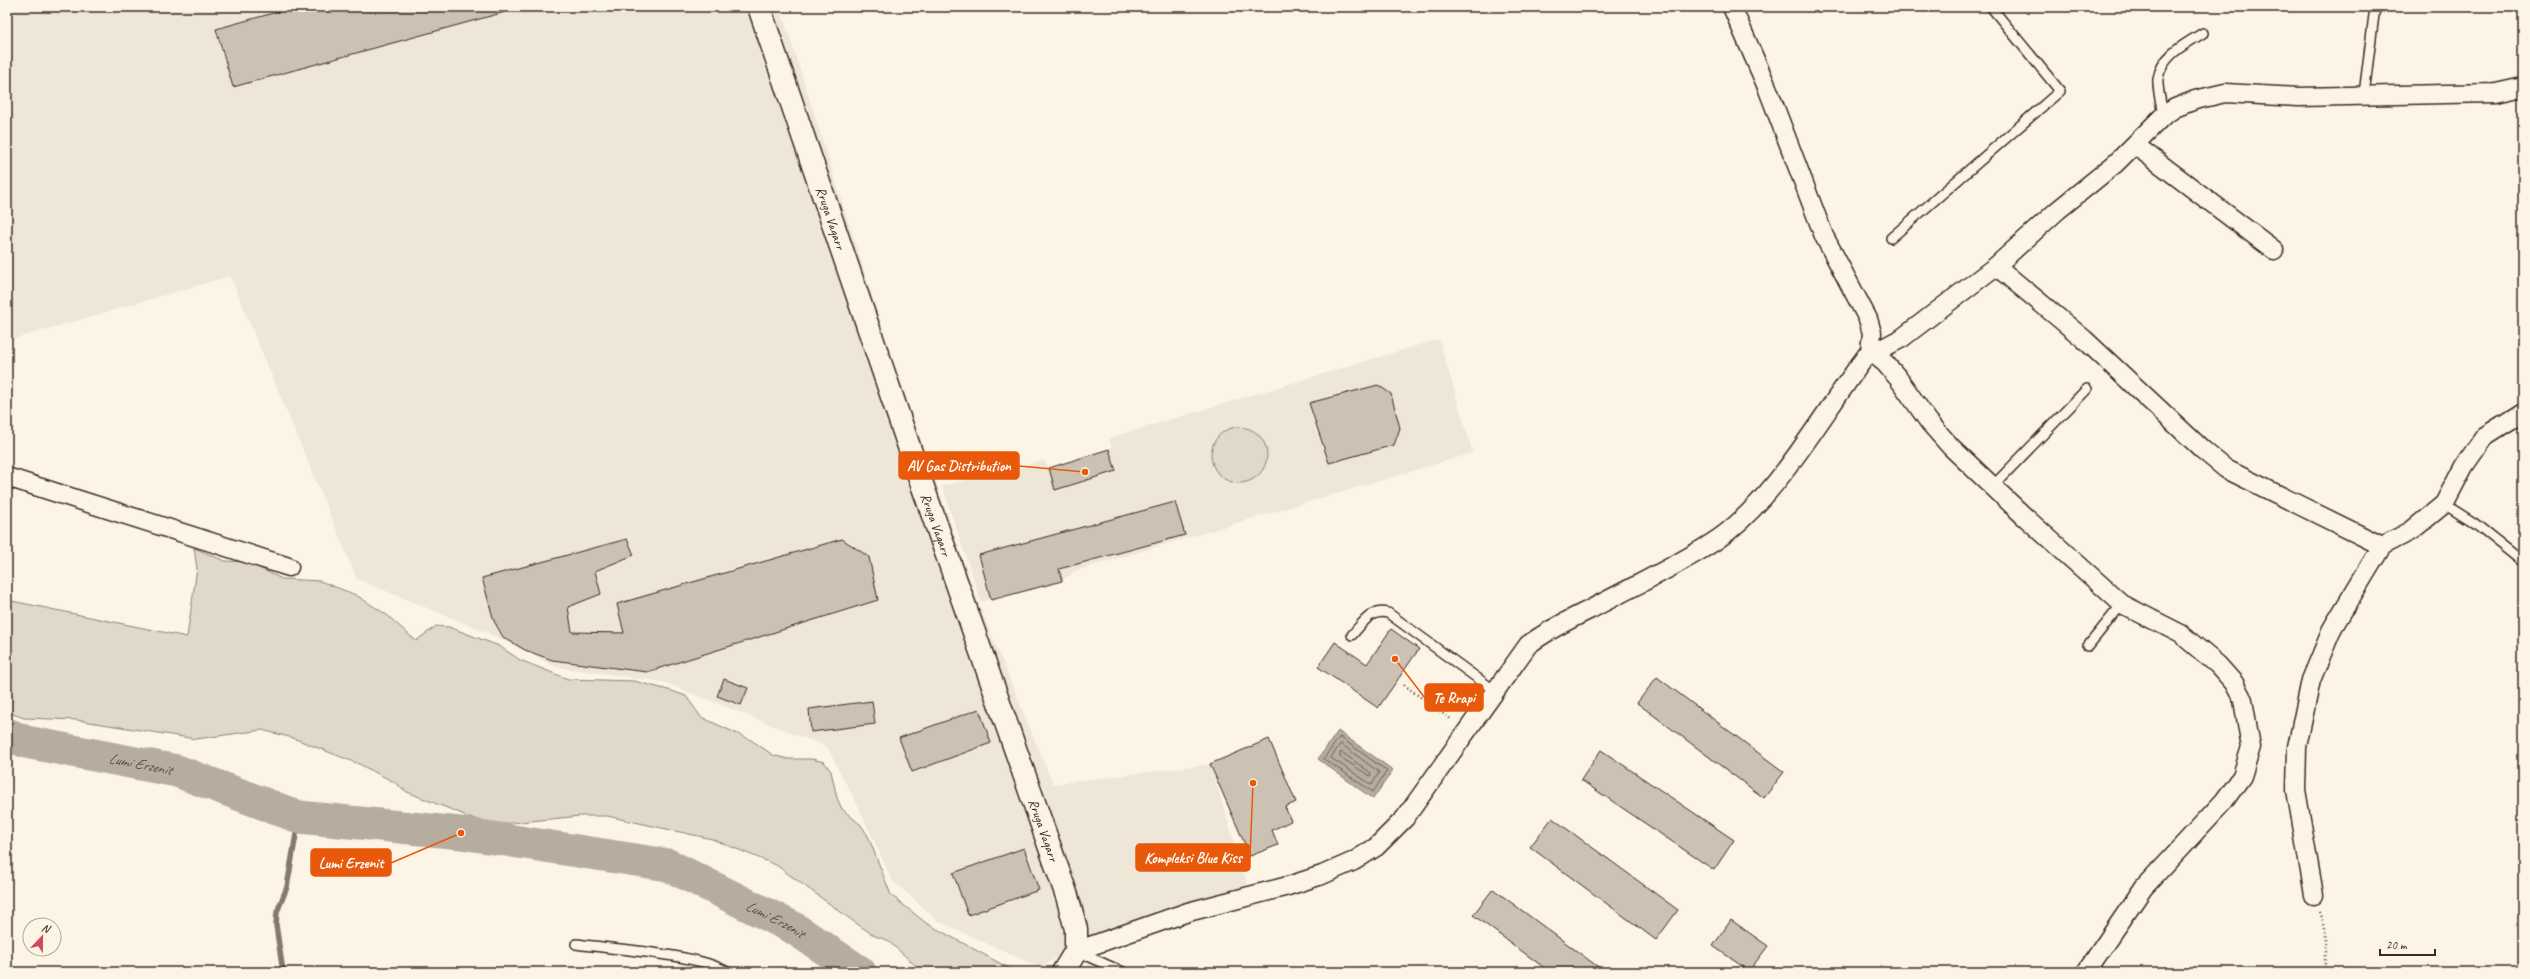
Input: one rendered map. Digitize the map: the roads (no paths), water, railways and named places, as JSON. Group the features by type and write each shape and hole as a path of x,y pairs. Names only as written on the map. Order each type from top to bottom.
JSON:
{"main road":[{"name":"Rruga Vaqarr","path":"759,7 920,480 1067,896 1076,929 1076,951"},
{"path":"1063,972 1076,951"}],"street":[{"path":"1076,951 1188,912 1288,886 1354,861 1392,833 1405,818 1466,730 1528,645 1549,629 1684,560 1719,538 1745,515 1784,470 1842,386 1870,351 1872,333 1868,319 1840,270 1824,236 1768,87 1732,7"},
{"path":"1870,351 1885,347 1902,338 1996,266 2058,210 2116,163 2163,116 2175,108 2195,100 2225,93 2298,97 2364,94 2496,93 2523,87"},
{"path":"2135,145 2274,250"},
{"path":"1996,266 2113,365 2203,450 2226,469 2382,546"},
{"path":"1870,351 1894,373 1929,422 1951,447 2066,555 2122,604 2181,634 2218,665 2234,683 2243,700 2252,746 2242,776 2224,801 2144,887 2086,972"},
{"path":"2314,895 2296,790 2297,747 2312,680 2333,627 2382,546 2411,531 2444,504 2464,466 2485,436 2523,412"},
{"path":"7,477 289,567"}],"lane":[{"path":"1891,238 2060,91 1991,7"},
{"path":"2364,94 2375,7"},
{"path":"2163,116 2158,80 2161,70 2180,47 2203,33"},
{"path":"1993,486 2087,389"},
{"path":"2444,504 2474,523 2523,562"},
{"path":"2088,646 2122,604"},
{"path":"1352,635 1371,614 1379,611 1388,613 1495,691"},
{"path":"576,944 686,959 712,964 727,972"},
{"path":"1076,951 1123,972"}],"water":[{"path":"1338,731 1393,770 1373,799 1318,759"}],"waterway":[{"name":"Lumi Erzenit","path":"7,734 26,742 177,771 299,817 461,833 668,865 792,927 860,972"},
{"path":"283,972 276,925 277,912 287,887 299,817"}],"place":[{"name":"AV Gas Distribution","path":"1085,472"},
{"name":"Te Rrapi","path":"1395,659"},
{"name":"Kompleksi Blue Kiss","path":"1253,783"},
{"name":"Lumi Erzenit","path":"461,833"}]}
